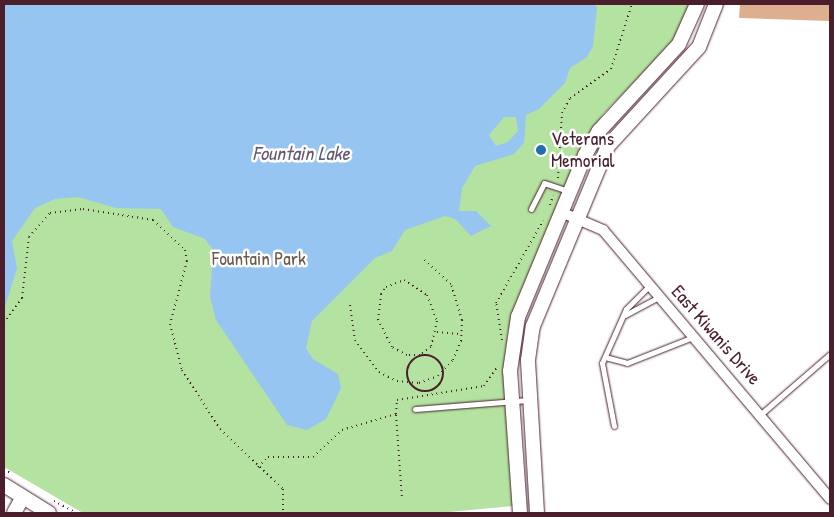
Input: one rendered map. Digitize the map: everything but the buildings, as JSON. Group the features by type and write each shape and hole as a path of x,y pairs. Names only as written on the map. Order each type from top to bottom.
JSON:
{"street":[{"path":"520,513 510,353 518,317 555,212 570,192 599,131 679,44 697,4"},
{"path":"537,513 528,360 533,326 576,219 617,132 691,57 705,36 716,4"},
{"path":"679,44 691,57"},
{"name":"East Kiwanis Drive","path":"555,212 603,230 761,414 830,499"},
{"path":"4,485 49,513"},
{"path":"518,489 535,486"},
{"path":"14,513 23,497"}],"lane":[{"path":"530,209 544,183 556,185 570,192"},
{"path":"614,426 602,363 625,315 650,285"},
{"path":"625,315 659,297"},
{"path":"605,357 627,363 694,336"},
{"path":"761,414 830,354"},
{"path":"415,409 530,400"}],"path":[{"path":"555,212 562,112 570,98 611,69 632,4"},
{"path":"4,323 22,298 29,237 50,213 83,209 153,220 185,250 187,261 170,324 182,370 220,429 283,489 283,513"},
{"path":"502,343 496,303 544,219"},
{"path":"423,259 451,284 459,301 462,334 454,360 442,372 438,384 428,390"},
{"path":"410,382 408,368 420,355 431,347 436,332 433,308 420,288 404,280 386,287 377,312 382,331 399,353 420,355 434,358 442,372"},
{"path":"350,305 355,340 365,357 379,372 428,390"},
{"path":"436,332 462,334"},
{"path":"402,498 396,414 397,400 429,398 443,391 490,384 502,358"},
{"path":"410,382 442,372"},
{"path":"428,390 429,398"},
{"path":"258,467 268,457 313,457 342,430 396,414"}],"green space":[{"name":"Fountain Park","path":"4,4 693,4 670,46 603,114 581,150 508,332 505,375 513,506 438,513 83,513 4,467"}],"water":[{"name":"Fountain Lake","path":"4,4 594,4 597,7 593,46 587,57 570,68 565,83 539,109 526,115 524,143 514,154 475,166 462,188 459,211 476,211 491,226 471,236 455,219 445,216 405,230 392,251 375,258 312,321 306,348 313,359 338,374 341,388 326,419 307,430 287,425 216,320 210,297 213,250 205,239 173,227 161,209 116,208 78,197 55,199 35,208 12,241 17,268 4,310","holes":["504,117 516,117 518,131 508,142 496,146 489,135"]}],"place":[{"name":"Veterans Memorial","path":"541,150"}]}
